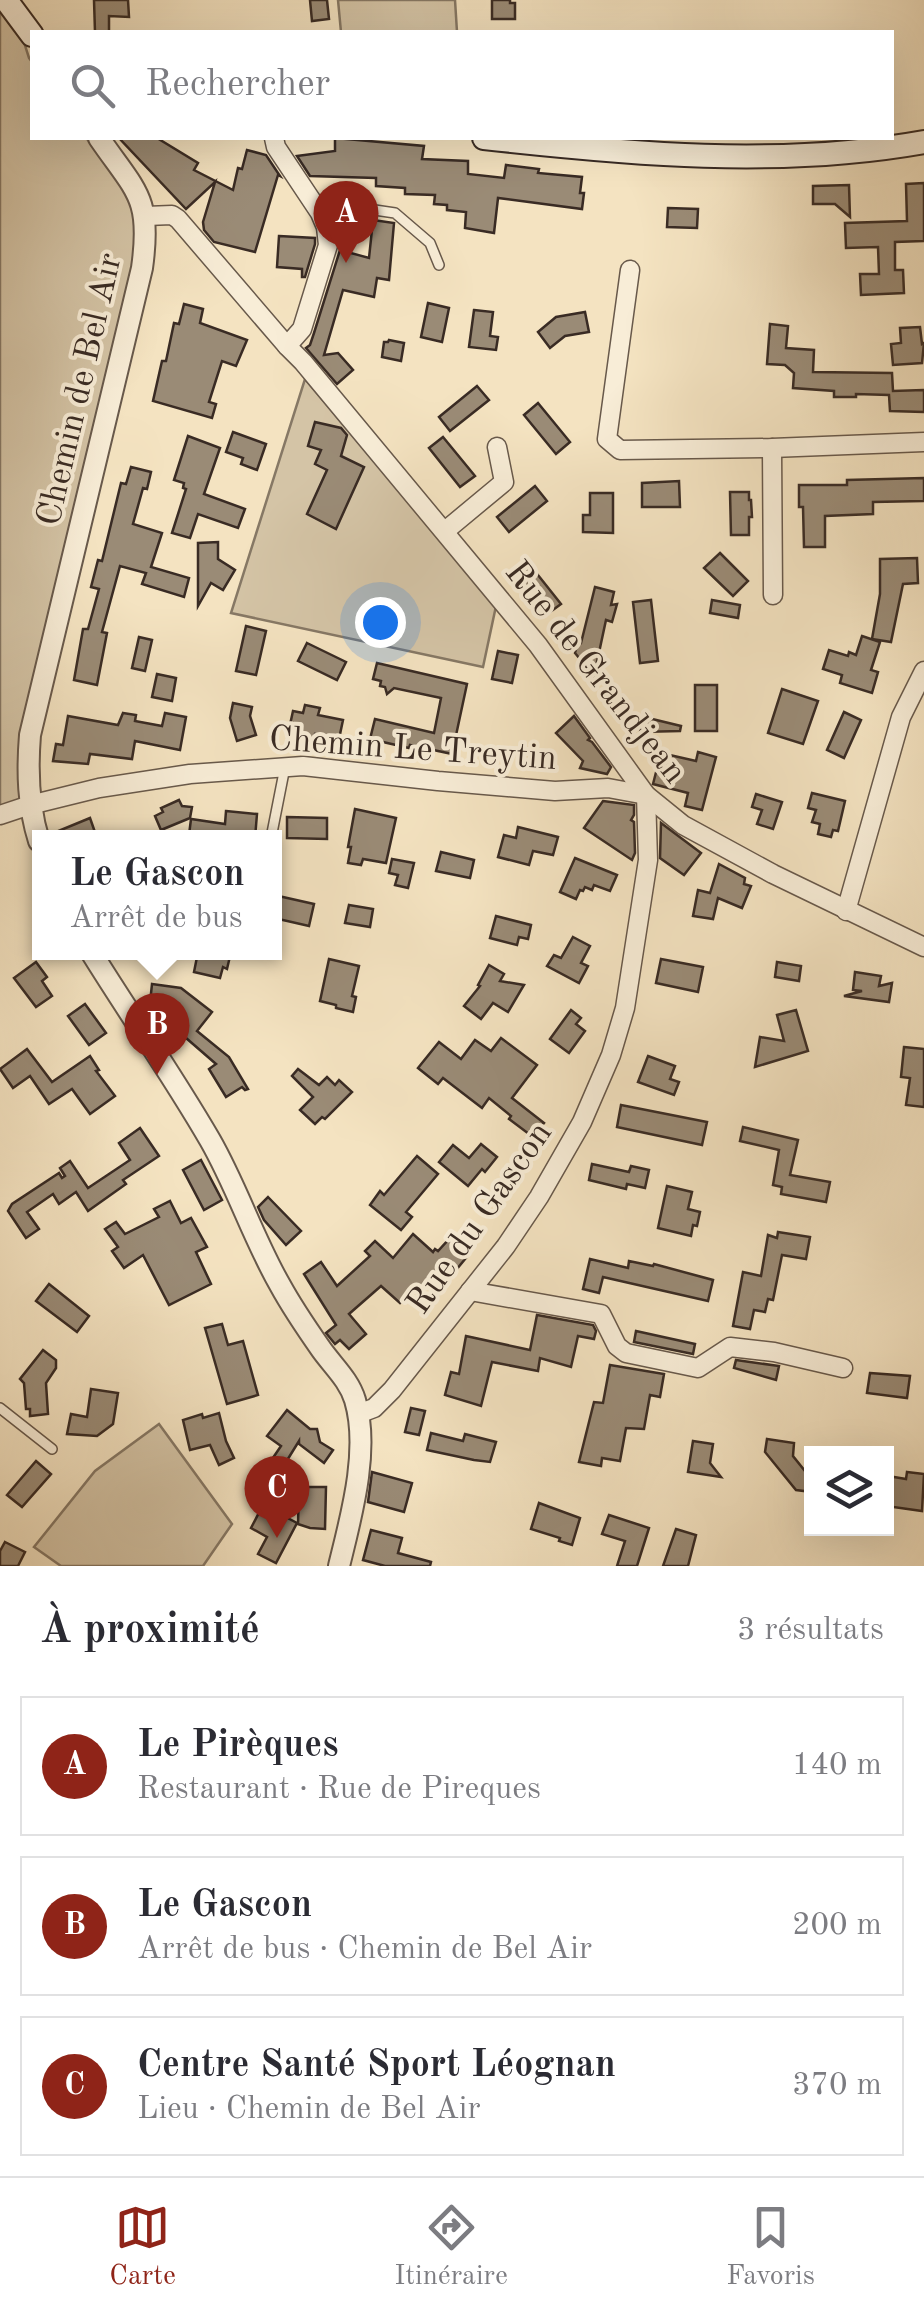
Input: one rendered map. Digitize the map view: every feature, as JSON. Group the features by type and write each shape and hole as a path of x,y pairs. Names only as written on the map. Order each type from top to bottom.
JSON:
{"main road":[{"path":"6,0 30,32"},
{"path":"504,140 612,151 778,156 857,153 924,142"}],"street":[{"name":"Chemin de Bel Air","path":"37,830 30,805 30,735 142,268 146,216 140,196 100,140"},
{"path":"274,140 326,227 328,245 302,329 287,346"},
{"name":"Rue de Grandjean","path":"146,216 172,215 178,219 304,362 538,644 646,795 682,825 924,947"},
{"path":"630,270 607,438 620,450 924,442"},
{"path":"444,531 504,482 498,446"},
{"path":"772,448 773,596"},
{"path":"846,911 902,717 924,671"},
{"name":"Chemin Le Treytin","path":"0,815 100,788 190,774 303,766 438,782 555,791 608,788 646,795"},
{"name":"Rue du Gascon","path":"358,1414 374,1408 392,1390 470,1291 539,1198 582,1122 612,1056 625,1008 648,860 646,795"},
{"path":"97,960 212,1143 281,1288 354,1396 360,1445 358,1472 339,1566"},
{"path":"470,1291 600,1314 617,1346 626,1354 698,1368 730,1347 774,1352 843,1368"}],"lane":[{"path":"312,200 395,213 430,243 439,265"},
{"path":"273,830 285,767"},
{"path":"0,1408 52,1448"}],"shaded area":[{"path":"0,0 14,11 30,59 30,140 88,140 130,181 146,216 30,735 30,805 0,815"},
{"path":"338,0 455,0 457,30 341,30"},
{"path":"305,379 496,606 483,667 231,613"},
{"path":"159,1424 232,1524 203,1566 61,1566 34,1547 95,1471"}],"building":[{"path":"94,0 128,0 129,17 109,16 109,30 95,30"},
{"path":"310,0 327,0 329,19 312,21"},
{"path":"492,0 515,3 515,19 492,19"},
{"path":"121,140 160,140 198,163 194,170 233,190 247,150 266,155 280,176 255,252 214,242 204,230 215,182 186,209"},
{"path":"335,140 424,146 422,159 468,161 468,174 504,178 506,165 582,177 582,209 498,198 494,233 465,228 466,212 434,204 435,195 405,194 405,188 376,186 376,178 310,176 297,156 335,151"},
{"path":"924,183 924,241 895,242 895,270 903,270 904,293 861,295 860,274 879,274 878,247 846,248 845,223 907,221 906,184"},
{"path":"849,185 850,217 835,204 813,204 813,186"},
{"path":"668,208 698,209 697,228 667,227"},
{"path":"373,220 394,223 389,280 377,278 374,297 343,290 324,355 338,353 353,370 337,384 306,348 340,250 369,258"},
{"path":"279,236 315,238 305,277 302,269 277,267"},
{"path":"428,303 449,308 442,342 421,337"},
{"path":"184,304 203,309 200,323 247,340 236,366 222,361 209,402 216,404 212,418 153,401 174,323 179,324"},
{"path":"474,310 493,312 490,336 498,337 496,350 469,347"},
{"path":"585,312 589,332 565,336 550,348 538,332 556,317"},
{"path":"770,324 788,326 786,348 814,350 813,372 892,373 893,391 924,390 924,412 890,411 889,395 834,397 834,391 793,388 794,373 785,365 767,364"},
{"path":"920,327 924,343 922,363 893,365 891,344 901,343 900,328"},
{"path":"384,342 404,343 401,361 382,357"},
{"path":"477,386 489,400 450,431 439,417"},
{"path":"538,403 570,442 556,454 524,415"},
{"path":"315,422 341,428 347,435 341,456 364,467 336,529 307,514 327,470 315,464 321,450 308,446"},
{"path":"233,432 266,444 257,470 241,464 243,458 226,452"},
{"path":"188,436 220,448 204,494 245,509 238,528 198,514 190,538 172,533 186,489 184,483 174,480"},
{"path":"443,437 475,476 460,487 429,448"},
{"path":"131,467 151,472 133,524 162,533 151,567 189,578 184,597 142,584 146,573 120,566 102,632 107,633 97,685 74,680 83,629 88,629 99,589 91,587 98,560 102,561 121,483 126,484"},
{"path":"924,478 924,501 873,502 873,514 825,516 825,547 804,547 799,485"},
{"path":"679,481 680,507 642,507 642,483"},
{"path":"535,486 547,501 509,532 497,517"},
{"path":"730,492 749,492 749,535 731,535"},
{"path":"590,493 613,493 613,533 583,532 583,515 590,515"},
{"path":"218,542 218,559 235,570 223,590 211,583 198,606 198,543"},
{"path":"720,553 748,581 733,596 704,568"},
{"path":"917,558 918,583 903,584 891,642 872,639 880,594 880,559"},
{"path":"530,565 561,604 546,615 516,576"},
{"path":"595,587 614,592 611,605 617,604 612,622 606,620 594,676 575,653"},
{"path":"651,600 658,661 640,663 633,602"},
{"path":"712,600 740,605 738,618 710,613"},
{"path":"246,626 266,631 256,675 236,671"},
{"path":"862,636 880,642 871,670 878,672 872,693 840,683 842,675 823,669 829,650 856,655"},
{"path":"139,637 152,640 145,671 132,668"},
{"path":"307,643 346,662 337,680 298,661"},
{"path":"498,651 518,655 512,683 492,679"},
{"path":"377,663 467,684 452,754 370,739 375,719 434,733 441,698 394,688 387,694 385,687 380,686 381,681 373,679"},
{"path":"157,674 176,678 172,701 152,697"},
{"path":"695,685 717,685 717,731 695,731"},
{"path":"782,689 818,701 803,744 768,733"},
{"path":"233,703 252,707 250,716 256,735 237,741 230,718"},
{"path":"305,705 320,708 318,715 343,720 339,739 288,734 293,711 303,713"},
{"path":"844,712 861,720 844,758 827,750"},
{"path":"123,713 136,715 135,721 162,726 165,713 186,717 180,750 135,741 132,759 90,754 88,764 53,761 56,744 63,745 68,716 118,725"},
{"path":"574,716 611,767 607,774 580,768 583,761 556,733"},
{"path":"644,717 681,726 680,731 640,732"},
{"path":"698,752 716,757 702,810 685,806 688,793 653,784 661,753 696,761"},
{"path":"812,793 845,801 838,831 833,830 831,837 818,834 820,824 812,822 816,810 808,808"},
{"path":"756,794 782,802 773,829 757,824 762,810 752,807"},
{"path":"179,800 182,806 192,807 190,818 161,830 155,816 163,812 161,808"},
{"path":"603,801 634,805 632,860 584,828"},
{"path":"355,809 396,818 386,863 363,859 361,865 348,863"},
{"path":"226,811 257,814 256,830 190,830 191,819 225,824"},
{"path":"287,817 327,818 327,839 287,838"},
{"path":"90,818 94,830 61,830"},
{"path":"661,823 701,853 684,875 660,858"},
{"path":"518,827 558,837 553,855 533,851 529,865 498,857 504,835 516,838"},
{"path":"441,852 474,860 470,878 436,871"},
{"path":"575,858 617,875 610,891 594,885 592,890 585,887 576,899 560,892"},
{"path":"392,859 414,863 408,888 395,885 398,875 389,873"},
{"path":"719,864 745,878 744,884 751,886 742,908 718,898 713,919 693,916 698,890 710,893"},
{"path":"282,897 314,904 309,926 282,920"},
{"path":"349,905 373,909 370,927 345,923"},
{"path":"496,916 531,925 528,939 519,937 517,945 490,938"},
{"path":"573,937 590,946 581,963 588,966 579,983 547,966 554,955 561,958"},
{"path":"329,959 359,966 352,996 356,997 353,1012 320,1001"},
{"path":"661,959 703,967 698,992 656,983"},
{"path":"196,960 229,960 220,978 194,972"},
{"path":"36,962 47,977 42,981 52,996 36,1007 14,978"},
{"path":"777,962 801,966 799,981 775,977"},
{"path":"489,965 504,974 500,981 524,985 508,1012 493,1003 481,1019 464,1006 480,986"},
{"path":"855,972 881,976 879,986 892,983 889,1002 844,996 862,991 853,990"},
{"path":"152,984 181,988 212,1012 197,1031 229,1057 248,1089 242,1087 226,1097 209,1069 216,1064 178,1031 185,1022 170,1010 157,1009 157,1004 150,1003"},
{"path":"85,1004 106,1033 89,1045 68,1016"},
{"path":"571,1010 581,1018 576,1024 585,1031 569,1053 550,1039"},
{"path":"796,1010 808,1051 755,1067 760,1037 784,1041 777,1015"},
{"path":"501,1038 537,1065 512,1098 544,1123 533,1137 489,1098 482,1108 443,1078 438,1084 418,1068 439,1042 461,1059 475,1040 491,1051"},
{"path":"904,1047 924,1049 924,1107 906,1105 910,1078 901,1077"},
{"path":"27,1049 52,1082 90,1056 115,1096 90,1114 72,1089 49,1104 30,1076 13,1088 0,1069"},
{"path":"648,1056 675,1066 670,1079 679,1082 674,1095 638,1082"},
{"path":"298,1069 319,1085 327,1077 335,1085 339,1080 352,1092 315,1124 300,1110 313,1097 292,1076"},
{"path":"621,1105 707,1122 702,1145 617,1127"},
{"path":"743,1127 798,1140 790,1175 830,1182 826,1202 781,1194 782,1187 773,1185 779,1150 740,1141"},
{"path":"140,1128 159,1156 123,1180 126,1184 88,1211 76,1192 59,1204 53,1194 27,1212 39,1229 26,1238 8,1211 12,1204 59,1173 62,1178 65,1176 60,1168 70,1161 88,1188 130,1160 119,1143"},
{"path":"481,1144 497,1157 468,1186 439,1162 453,1145 469,1158"},
{"path":"417,1156 438,1174 406,1212 412,1217 401,1230 370,1205 380,1191 384,1195"},
{"path":"201,1160 222,1200 204,1210 183,1170"},
{"path":"592,1164 629,1172 631,1166 649,1170 645,1188 627,1184 626,1189 589,1180"},
{"path":"667,1186 692,1192 688,1209 700,1212 691,1236 658,1228"},
{"path":"268,1197 301,1231 286,1245 258,1207"},
{"path":"170,1201 181,1223 191,1218 207,1247 196,1252 211,1284 169,1305 143,1255 124,1268 112,1251 118,1247 105,1229 116,1222 125,1234 159,1217 154,1209"},
{"path":"778,1232 810,1237 806,1259 782,1255 773,1300 768,1299 765,1312 754,1310 750,1329 733,1326 743,1272 761,1276 768,1235 777,1238"},
{"path":"413,1234 433,1252 450,1238 470,1253 452,1275 441,1265 417,1292 413,1289 400,1303 381,1286 349,1314 366,1334 349,1349 340,1340 335,1344 326,1333 336,1325 304,1274 321,1262 337,1286 370,1256 365,1251 375,1241 393,1258"},
{"path":"590,1259 628,1268 629,1261 654,1264 713,1280 708,1301 603,1277 599,1293 583,1289"},
{"path":"49,1284 89,1316 77,1332 36,1301"},
{"path":"537,1315 593,1325 594,1339 578,1336 571,1367 540,1358 538,1371 492,1362 481,1406 445,1395 451,1372 459,1374 466,1336 530,1350"},
{"path":"222,1324 228,1345 243,1341 258,1395 227,1404 205,1328"},
{"path":"636,1331 695,1344 693,1354 634,1342"},
{"path":"43,1350 56,1360 56,1368 46,1383 48,1414 30,1416 20,1379"},
{"path":"736,1360 779,1366 776,1380 734,1368"},
{"path":"610,1365 664,1374 660,1397 650,1395 644,1429 626,1428 620,1461 602,1458 601,1466 579,1462 594,1402 603,1403"},
{"path":"870,1373 910,1376 907,1398 867,1393"},
{"path":"91,1389 118,1393 113,1424 97,1436 67,1434 71,1414 87,1417"},
{"path":"411,1408 425,1411 419,1435 405,1432"},
{"path":"287,1410 310,1429 317,1429 320,1442 333,1450 324,1463 299,1441 278,1475 266,1468 281,1446 267,1436"},
{"path":"219,1413 234,1458 219,1465 210,1445 190,1450 183,1420"},
{"path":"431,1433 463,1441 465,1434 496,1442 490,1462 427,1450"},
{"path":"767,1439 794,1443 793,1456 804,1470 804,1491 796,1490 765,1452"},
{"path":"693,1441 713,1444 710,1463 721,1477 688,1472"},
{"path":"36,1461 51,1474 22,1507 7,1495"},
{"path":"372,1472 412,1483 404,1512 368,1502"},
{"path":"907,1472 924,1474 922,1511 894,1507 894,1477 906,1479"},
{"path":"299,1487 326,1487 325,1529 298,1524"},
{"path":"539,1503 580,1518 572,1545 531,1529"},
{"path":"263,1505 297,1523 276,1563 258,1554 267,1537 251,1528"},
{"path":"609,1515 649,1528 637,1566 617,1566 625,1541 602,1534"},
{"path":"676,1529 696,1535 688,1566 663,1566"},
{"path":"371,1530 402,1538 398,1553 431,1562 430,1566 385,1566 363,1560"},
{"path":"5,1542 25,1552 18,1566 0,1566 0,1551"}],"place":[{"name":"Le Pirèques","path":"346,263"},
{"name":"Le Gascon","path":"157,1075"},
{"name":"Centre Santé Sport Léognan","path":"277,1538"}]}
